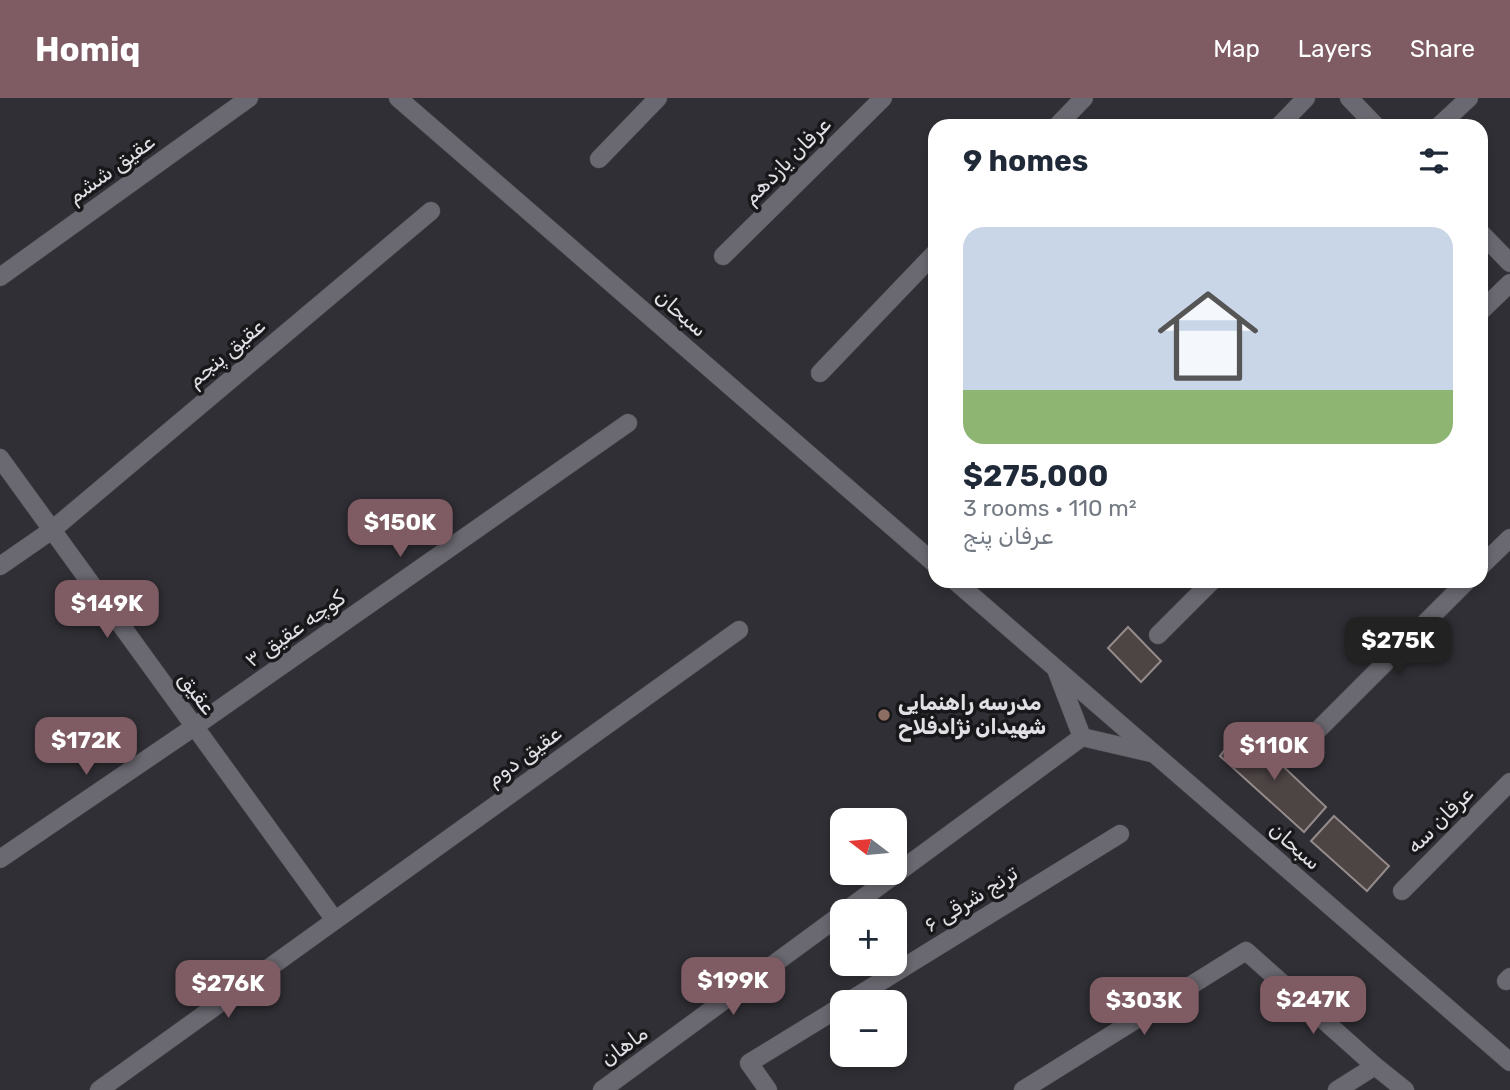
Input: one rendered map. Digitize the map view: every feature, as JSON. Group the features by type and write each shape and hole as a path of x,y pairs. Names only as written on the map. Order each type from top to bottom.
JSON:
{"street":[{"name":"عقیق ششم","path":"0,277 248,98"},
{"name":"سبحان","path":"398,98 928,558"},
{"path":"599,159 658,98"},
{"name":"عرفان یازدهم","path":"723,256 883,98"},
{"path":"1064,119 1084,98"},
{"path":"1286,119 1306,98"},
{"path":"1349,98 1369,119"},
{"path":"1446,119 1469,98"},
{"name":"عقیق پنجم","path":"0,566 52,530 431,211"},
{"path":"1488,240 1510,263"},
{"path":"820,373 928,260"},
{"path":"1488,304 1510,283"},
{"name":"کوچه عقیق ۳","path":"0,859 194,727 628,423"},
{"name":"عقیق","path":"0,458 334,919"},
{"path":"1488,559 1510,538"},
{"name":"سبحان","path":"963,588 1510,1062"},
{"path":"1158,635 1205,588"},
{"path":"1303,745 1459,588"},
{"name":"عقیق دوم","path":"99,1090 739,630"},
{"path":"1056,669 1082,737 1153,753"},
{"name":"ماهان","path":"862,899 1082,737"},
{"name":"عرفان سه","path":"1402,891 1510,782"},
{"name":"ترنج شرقی ۶","path":"867,990 1120,834"},
{"name":"ماهان","path":"602,1090 830,923"},
{"path":"1023,1090 1246,951 1405,1090"},
{"path":"768,1090 749,1063 830,1013"},
{"path":"1337,1090 1376,1066"}],"building":[{"path":"1128,627 1161,661 1141,682 1108,648"},
{"path":"1235,736 1269,753 1326,807 1304,832 1220,756"},
{"path":"1334,816 1389,866 1367,891 1311,841"}],"place":[{"name":"مدرسه راهنمایی شهیدان نژادفلاح","path":"884,715"}]}
